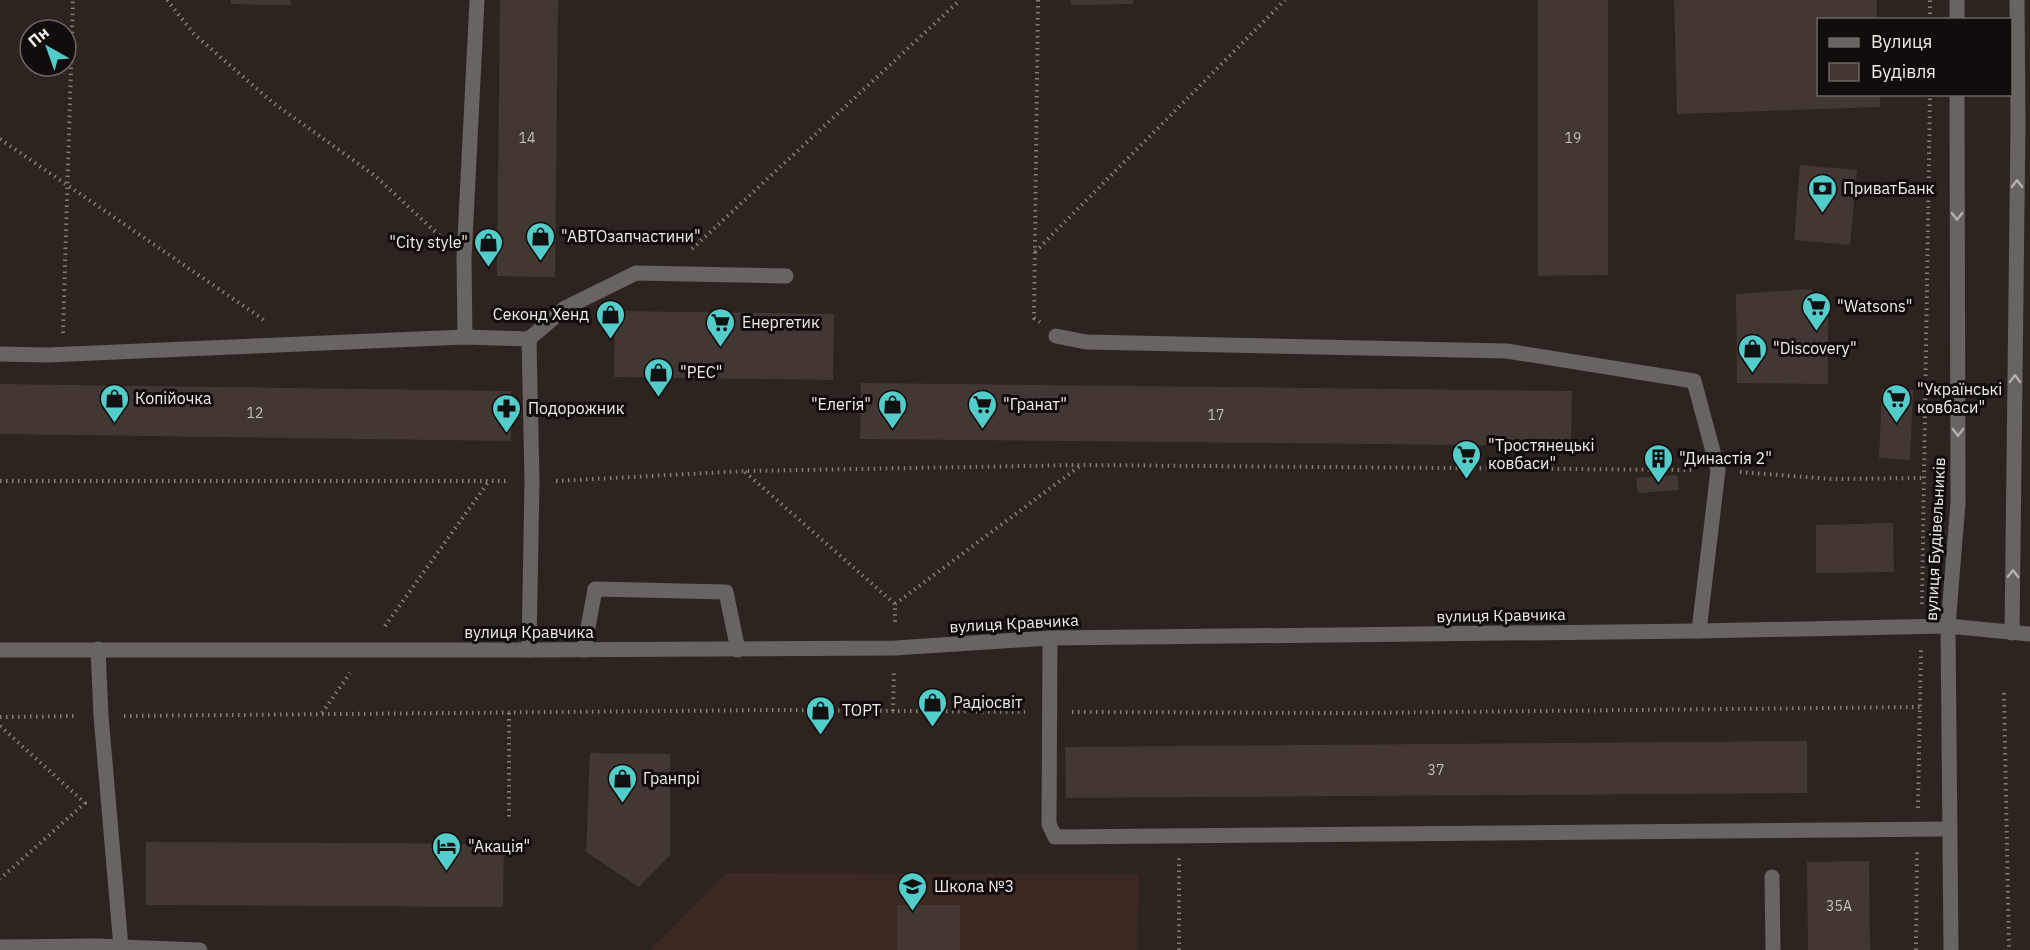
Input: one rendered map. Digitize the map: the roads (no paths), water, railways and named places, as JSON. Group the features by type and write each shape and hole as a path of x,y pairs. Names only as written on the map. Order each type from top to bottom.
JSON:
{"street":[{"path":"465,336 465,259 477,0"},
{"path":"1957,0 1957,18"},
{"path":"2012,633 2018,124 2017,0"},
{"name":"вулиця Будівельників","path":"1951,950 1948,626 1958,503 1957,96"},
{"path":"0,354 62,354 465,336 529,339 565,308 636,273 786,276"},
{"path":"1056,336 1086,342 1507,351 1694,381 1718,470 1700,631"},
{"path":"529,339 531,481 529,650"},
{"path":"584,650 595,589 726,591 738,650"},
{"name":"вулиця Кравчика","path":"0,650 738,650 895,648 1050,638 1700,631 1921,626 1948,626 2030,634"},
{"path":"1050,638 1049,824 1055,837 1950,829"},
{"path":"98,649 101,716 122,949"},
{"path":"1772,876 1773,950"},
{"path":"0,947 200,950"}],"place":[{"name":"ПриватБанк","path":"1822,214"},
{"name":"\"АВТОзапчастини\"","path":"540,262"},
{"name":"\"City style\"","path":"489,268"},
{"name":"\"Watsons\"","path":"1816,332"},
{"name":"Секонд Хенд","path":"610,340"},
{"name":"Енергетик","path":"721,348"},
{"name":"\"Discovery\"","path":"1752,374"},
{"name":"\"РЕС\"","path":"659,398"},
{"name":"Копійочка","path":"114,424"},
{"name":"\"Українські ковбаси\"","path":"1896,424"},
{"name":"\"Елегія\"","path":"892,430"},
{"name":"\"Гранат\"","path":"982,430"},
{"name":"Подорожник","path":"507,434"},
{"name":"\"Тростянецькі ковбаси\"","path":"1467,480"},
{"name":"\"Династія 2\"","path":"1658,484"},
{"name":"Радіосвіт","path":"932,728"},
{"name":"ТОРТ","path":"821,736"},
{"name":"Гранпрі","path":"622,804"},
{"name":"\"Акація\"","path":"447,872"},
{"name":"Школа №3","path":"913,912"}]}
